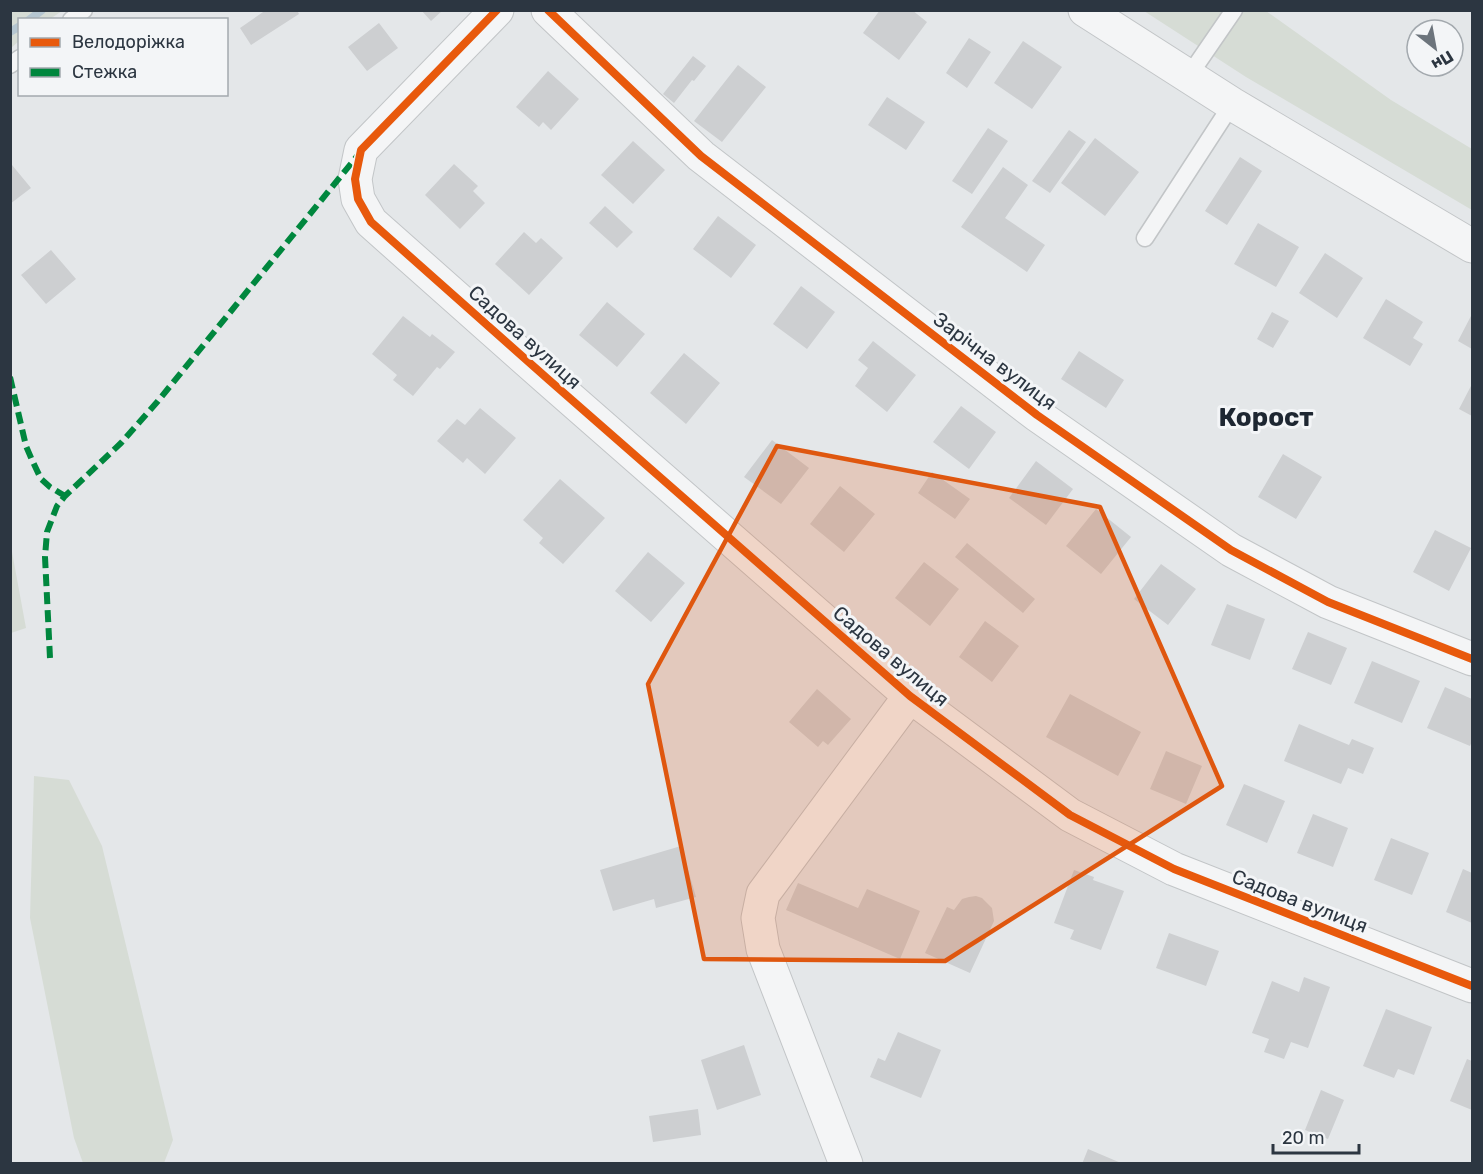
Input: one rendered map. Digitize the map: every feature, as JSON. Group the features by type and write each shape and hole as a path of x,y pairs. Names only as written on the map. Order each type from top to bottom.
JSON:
{"street":[{"name":"Садова вулиця","path":"497,10 361,150 355,179 358,198 371,222 909,696 1070,815 1174,869 1473,986"},
{"name":"Зарічна вулиця","path":"548,10 701,156 1037,415 1231,550 1328,602 1473,659"},
{"path":"1085,10 1232,104 1473,246"},
{"path":"846,1164 763,950 758,918 763,894 909,696"}],"lane":[{"path":"1188,77 1234,10"},
{"path":"1144,238 1232,104"}],"highlighted area":[{"path":"777,446 1100,507 1222,786 945,961 704,959 648,684"}],"shaded area":[{"path":"11,10 62,10 52,18 18,18 18,42 11,48"},
{"path":"1144,11 1266,11 1391,100 1472,149 1472,210 1246,77"},
{"path":"10,541 26,628 11,633 10,633"},
{"path":"34,776 69,780 102,846 173,1140 164,1163 83,1163 74,1138 30,918"}],"building":[{"path":"266,10 297,10 299,14 251,45 240,28"},
{"path":"421,10 443,10 431,21"},
{"path":"880,10 912,10 927,22 899,60 863,33"},
{"path":"379,23 398,48 367,71 348,47"},
{"path":"969,38 991,52 967,88 946,73"},
{"path":"1023,41 1062,67 1032,109 994,83"},
{"path":"693,56 706,66 674,103 663,94"},
{"path":"738,65 766,87 722,142 694,121"},
{"path":"548,71 579,99 551,130 543,122 539,127 516,107"},
{"path":"887,97 925,122 906,150 868,125"},
{"path":"988,128 1008,141 972,194 952,181"},
{"path":"1069,130 1086,142 1050,193 1032,181"},
{"path":"1095,138 1139,172 1105,216 1061,183"},
{"path":"633,141 665,170 633,204 601,175"},
{"path":"1240,157 1262,171 1227,225 1205,211"},
{"path":"454,164 478,186 473,191 485,203 460,229 425,195"},
{"path":"12,165 31,188 10,204 10,166"},
{"path":"1003,167 1028,185 1005,218 1045,245 1027,272 961,227"},
{"path":"605,206 633,232 617,248 589,223"},
{"path":"718,216 756,245 731,278 693,249"},
{"path":"1258,223 1299,247 1276,287 1234,264"},
{"path":"524,232 536,243 541,238 563,258 529,295 495,264"},
{"path":"51,250 76,279 46,304 21,275"},
{"path":"1325,253 1363,278 1337,318 1299,293"},
{"path":"801,286 835,312 807,349 773,324"},
{"path":"1386,299 1423,322 1413,338 1423,344 1410,366 1363,338"},
{"path":"607,302 645,334 617,367 579,335"},
{"path":"1272,312 1289,321 1273,348 1257,339"},
{"path":"1472,314 1472,349 1458,341"},
{"path":"403,316 430,337 432,334 455,352 440,369 437,367 413,396 393,380 397,375 372,354"},
{"path":"873,341 916,375 887,412 855,386 868,368 858,360"},
{"path":"1079,351 1124,380 1106,408 1061,379"},
{"path":"684,353 720,383 686,424 650,393"},
{"path":"1472,384 1472,416 1459,409"},
{"path":"961,406 996,432 969,469 933,442"},
{"path":"480,408 516,438 485,474 467,458 463,463 437,441 457,419 465,425"},
{"path":"772,440 809,468 781,504 744,477"},
{"path":"1283,454 1322,477 1296,519 1258,497"},
{"path":"1036,461 1073,489 1046,525 1009,498"},
{"path":"932,472 970,499 955,519 918,493"},
{"path":"560,479 605,518 563,564 539,543 543,538 523,520"},
{"path":"840,486 875,514 844,552 810,524"},
{"path":"1096,509 1131,537 1101,574 1066,546"},
{"path":"1435,530 1471,548 1449,591 1413,572"},
{"path":"967,543 1035,599 1023,613 955,557"},
{"path":"648,552 685,583 651,622 615,591"},
{"path":"924,562 959,589 930,626 895,598"},
{"path":"1161,564 1196,589 1168,625 1134,599"},
{"path":"1227,604 1265,619 1250,660 1211,645"},
{"path":"985,621 1019,646 992,682 959,657"},
{"path":"1308,632 1347,648 1331,685 1292,669"},
{"path":"1372,661 1420,681 1402,723 1354,703"},
{"path":"1445,687 1472,699 1470,746 1427,728"},
{"path":"817,689 851,719 828,745 823,741 818,747 789,722"},
{"path":"1070,694 1141,732 1118,776 1046,737"},
{"path":"1299,724 1349,745 1352,739 1374,748 1363,774 1348,768 1341,784 1284,761"},
{"path":"1166,751 1202,766 1186,804 1150,789"},
{"path":"1244,784 1285,801 1267,843 1226,825"},
{"path":"1313,814 1348,828 1333,867 1297,853"},
{"path":"1391,838 1429,853 1412,895 1374,880"},
{"path":"681,846 696,897 656,908 654,899 613,911 600,870"},
{"path":"1463,869 1472,873 1472,923 1446,912"},
{"path":"1074,870 1094,877 1093,880 1124,891 1101,950 1070,939 1074,930 1054,923"},
{"path":"798,883 858,908 867,889 920,911 900,959 786,910"},
{"path":"976,896 982,898 992,908 994,921 970,973 925,953 947,907 954,910 962,899"},
{"path":"1169,933 1219,951 1206,986 1156,968"},
{"path":"1304,977 1330,987 1308,1048 1291,1042 1284,1059 1264,1052 1269,1039 1252,1033 1272,981 1299,992"},
{"path":"1386,1009 1432,1027 1414,1075 1398,1069 1394,1078 1363,1066"},
{"path":"898,1032 941,1050 921,1098 870,1077 878,1058 885,1061"},
{"path":"744,1045 761,1095 717,1110 701,1060"},
{"path":"1467,1059 1472,1061 1472,1110 1450,1101"},
{"path":"1321,1090 1344,1100 1328,1139 1305,1130"},
{"path":"698,1109 701,1135 653,1142 649,1116"},
{"path":"1088,1149 1121,1163 1121,1164 1082,1164"}],"waterway":[{"path":"32,18 42,10"},
{"path":"10,32 18,27"}],"marked path":[{"path":"50,658 45,557 47,532 57,506 121,443 158,401 358,155"},
{"path":"10,377 26,446 32,460 41,479 65,496"}],"cycle path":[{"path":"497,10 361,150 355,179 358,199 371,222 910,696 1070,815 1174,869 1472,986"},
{"path":"548,10 701,156 1037,415 1231,550 1328,602 1472,659"}],"district":[{"name":"Корост","path":"1266,417"}]}
